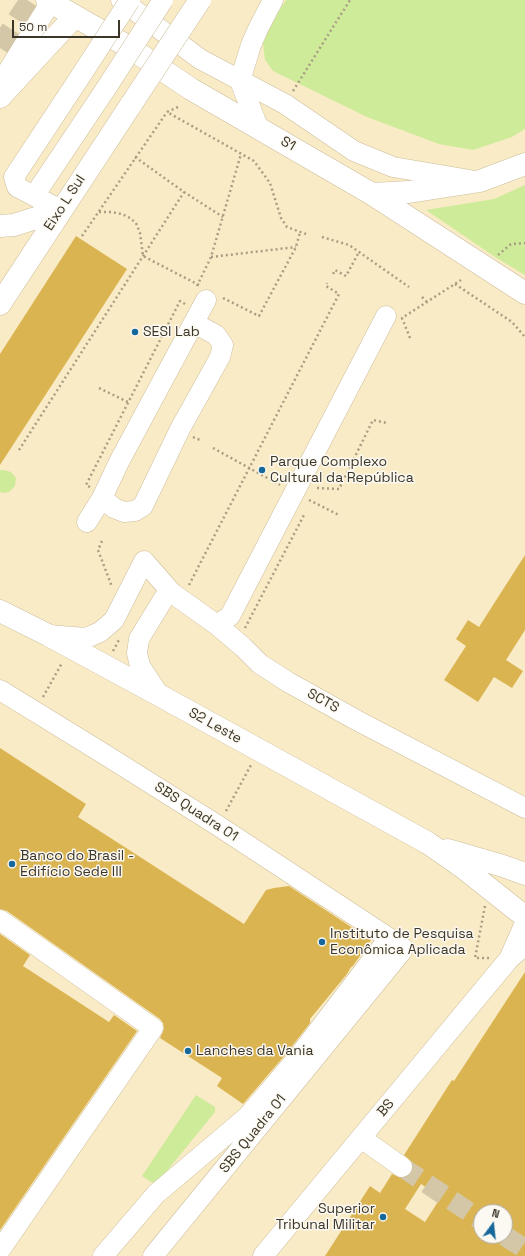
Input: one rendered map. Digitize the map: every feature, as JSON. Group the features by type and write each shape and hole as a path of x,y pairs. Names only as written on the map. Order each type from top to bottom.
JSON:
{"main road":[{"name":"Eixo L Sul","path":"0,304 200,0"},
{"name":"S1","path":"50,1 127,46 191,88 372,194 525,293"},
{"path":"0,97 75,16"},
{"path":"372,194 409,192 480,181 525,164"},
{"path":"0,226 14,225 61,210"},
{"name":"S2 Leste","path":"0,611 48,635 428,843 461,866 523,918"},
{"name":"S2 Leste","path":"428,843 525,874"},
{"path":"523,918 514,899 518,888 525,882"}],"street":[{"path":"121,0 200,59 285,104 354,151 393,167 480,181"},
{"path":"61,210 17,187 14,177 130,0"},
{"path":"34,196 163,0"},
{"path":"258,127 240,81 251,45 274,0"},
{"path":"0,84 50,1"},
{"path":"87,522 97,493 120,460 194,323 201,293"},
{"path":"216,625 230,616 386,316"},
{"path":"97,493 114,508 124,512 135,511 142,506 180,429 220,357 224,345 216,335 194,323"},
{"name":"SCTS","path":"48,635 86,638 100,632 114,620 144,561 180,591 260,664 288,682 358,721 525,808"},
{"path":"158,695 140,666 137,653 139,639 164,598 180,591"},
{"name":"SBS Quadra 01","path":"0,690 197,813 389,938 402,948 402,951 153,1256"},
{"name":"BS","path":"263,1256 361,1138 502,958 523,918"},
{"path":"0,920 153,1028 0,1250"},
{"name":"SBS Quadra 01","path":"103,1256 156,1194 247,1116 259,1103 295,1061 389,938"},
{"name":"BS","path":"502,958 525,945"},
{"path":"361,1138 402,1168"},
{"path":"206,1150 205,1158 216,1166 224,1169"},
{"path":"182,1171 198,1183 205,1192"}],"path":[{"path":"285,104 350,0"},
{"path":"82,236 167,112 178,107"},
{"path":"167,112 254,161 270,183 281,218 287,227 306,234"},
{"path":"97,493 86,485 180,301 186,305 201,293 241,154"},
{"path":"136,157 184,192 223,217"},
{"path":"18,450 184,192"},
{"path":"99,212 122,214 130,218 136,224 140,232 143,256"},
{"path":"143,256 201,293 259,316 296,248 300,232"},
{"path":"322,237 349,245 409,287"},
{"path":"481,265 495,257 511,244 525,243"},
{"path":"211,257 296,248"},
{"path":"333,274 335,270 346,276 359,252"},
{"path":"410,338 402,318 461,280"},
{"path":"180,591 249,468 339,294 326,286 327,283"},
{"path":"455,284 512,322 525,337"},
{"path":"422,297 427,302"},
{"path":"99,388 135,405"},
{"path":"317,488 339,489 373,420 387,424"},
{"path":"214,448 282,486"},
{"path":"306,498 339,515"},
{"path":"102,541 98,550 112,587 116,590"},
{"path":"40,704 62,663"},
{"path":"228,808 252,764"},
{"path":"486,901 475,958 502,958"}],"green space":[{"path":"286,0 525,0 525,129 512,137 473,150 439,144 367,117 273,71 265,60 263,43 268,28"},
{"path":"525,185 525,275 495,257 426,210 494,199"},
{"path":"0,470 11,472 16,478 15,486 9,492 0,492"},
{"path":"196,1095 215,1107 215,1112 158,1182 151,1182 142,1176"}],"building":[{"path":"76,236 127,269 0,465 0,354"},
{"path":"525,555 525,630 506,660 523,671 512,688 494,677 478,702 444,680 466,646 456,639 468,620 479,627"},
{"path":"0,748 86,804 78,817 244,924 266,890 289,886 371,940 347,974 310,1019 310,1023 286,1054 243,1104 217,1086 222,1078 160,1038 164,1029 163,1023 160,1019 7,911 0,909"},
{"path":"0,934 30,955 23,966 109,1022 114,1015 137,1031 0,1230"},
{"path":"525,972 525,1256 325,1256 370,1186 380,1193 392,1174 401,1178 407,1177 411,1174 413,1163 404,1155 452,1080 454,1081","holes":["421,1184 441,1197 425,1222 405,1209"]}],"tunnel":[{"path":"0,48 31,0"},
{"path":"402,1167 473,1215"},
{"path":"513,1241 525,1249"}],"place":[{"name":"SESI Lab","path":"135,332"},
{"name":"Parque Complexo Cultural da República","path":"262,470"},
{"name":"Banco do Brasil - Edifício Sede III","path":"12,864"},
{"name":"Instituto de Pesquisa Econômica Aplicada","path":"322,942"},
{"name":"Lanches da Vania","path":"188,1051"},
{"name":"Superior Tribunal Militar","path":"383,1217"}]}
